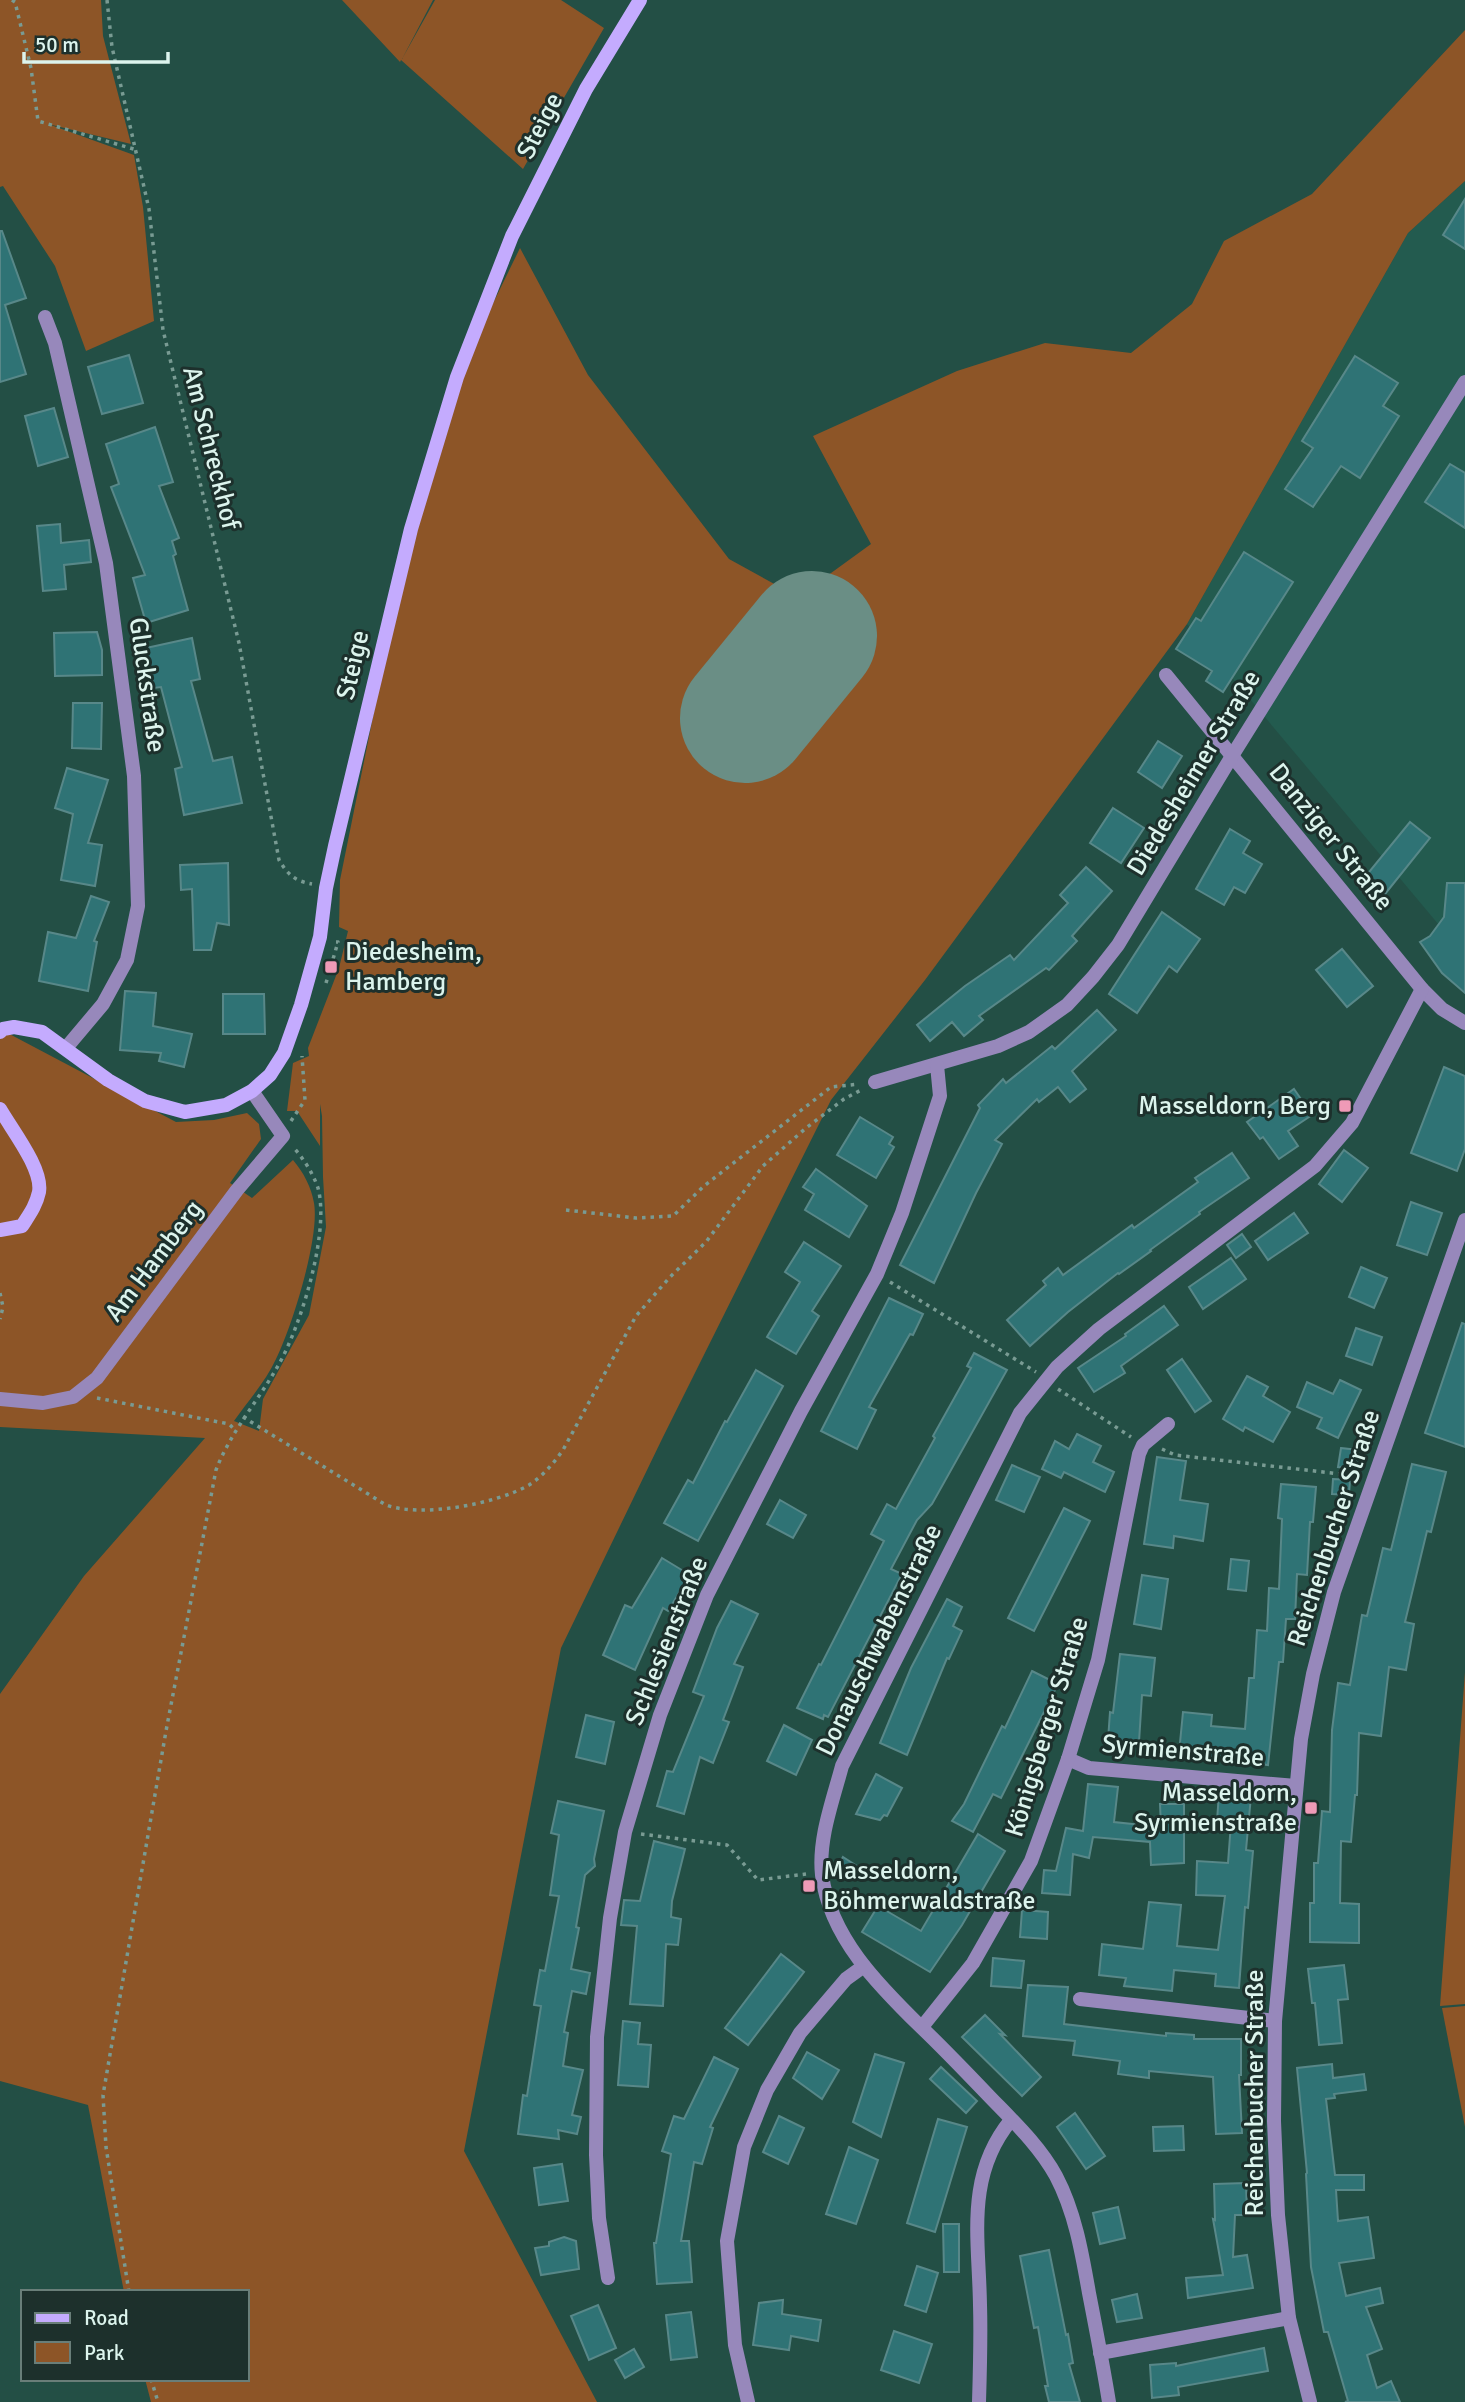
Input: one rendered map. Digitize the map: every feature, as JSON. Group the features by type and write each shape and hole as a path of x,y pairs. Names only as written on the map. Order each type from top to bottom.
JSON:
{"street":[{"name":"Steige","path":"0,1031 14,1027 42,1032 108,1080 145,1101 185,1112 226,1105 252,1091 270,1075 285,1053 320,937 335,846 411,529 457,377 512,236 586,89 640,0"},
{"name":"Gluckstraße","path":"45,317 55,343 106,563 134,776 138,906 127,960 103,1004 66,1048"},
{"name":"Diedesheimer Straße","path":"875,1082 998,1046 1029,1032 1067,1005 1093,977 1118,945 1232,756 1465,382"},
{"name":"Danziger Straße","path":"1166,675 1422,989 1442,1009 1465,1023"},
{"name":"Donauschwabenstraße","path":"1109,2402 1072,2213 1056,2177 1038,2148 891,1998 864,1966 832,1911 822,1873 825,1826 842,1766 1020,1413 1099,1329 1315,1166 1352,1123 1422,989"},
{"name":"Schlesienstraße","path":"608,2278 599,2218 596,2155 597,2037 610,1918 625,1832 660,1716 708,1595 801,1411 877,1274 902,1213 940,1096 937,1065"},
{"path":"252,1091 283,1136"},
{"path":"0,1110 35,1169 40,1189 35,1207 22,1226 0,1230"},
{"name":"Am Hamberg","path":"0,1399 43,1403 73,1397 97,1378 237,1191 283,1136"},
{"name":"Reichenbucher Straße","path":"1310,2402 1289,2318 1278,2215 1275,2121 1275,2021 1296,1786 1313,1674 1334,1592 1465,1220"},
{"name":"Königsberger Straße","path":"922,2028 973,1963 1031,1861 1068,1759 1098,1660 1139,1454 1143,1445 1168,1424"},
{"name":"Syrmienstraße","path":"1068,1759 1089,1768 1296,1786"},
{"path":"748,2402 744,2395 735,2345 727,2241 744,2147 767,2090 800,2034 846,1979 864,1966"},
{"path":"1080,1999 1275,2021"},
{"path":"979,2402 980,2304 976,2230 980,2191 988,2155 1012,2120"},
{"path":"1100,2353 1289,2318"}],"path":[{"path":"12,0 15,2 31,68 38,121 137,150"},
{"name":"Am Schreckhof","path":"107,0 111,47 149,209 163,330 239,643 279,860 287,873 299,882 314,885"},
{"path":"566,1210 636,1218 673,1216 704,1186 831,1087 875,1082"},
{"path":"243,1417 386,1505 400,1510 418,1511 456,1506 511,1494 542,1476 553,1465 636,1317 706,1241 763,1166 844,1099 875,1082"},
{"path":"129,2290 106,2147 103,2095 161,1758 216,1470 222,1453 243,1417 279,1363 298,1321 311,1278 321,1221 317,1188 302,1157 283,1136"},
{"path":"877,1274 1133,1438"},
{"path":"0,1293 3,1307 0,1319"},
{"path":"83,1390 91,1397 229,1424 236,1431"},
{"path":"1163,1450 1175,1455 1365,1477 1372,1481"},
{"path":"648,1835 727,1845 758,1880 807,1874"},
{"path":"152,2381 158,2402"}],"shaded area":[{"path":"1465,181 1465,951 1449,937 1187,624 1408,233"}],"green space":[{"path":"0,0 101,0 103,36 131,144 48,124 134,155 143,207 154,321 86,351 55,266 3,186 0,187"},
{"path":"342,0 433,0 402,59 435,0 561,0 604,28 523,169 401,60 400,62"},
{"path":"1465,30 1465,181 1408,233 1187,624 925,980 831,1100 561,1648 464,2151 597,2402 151,2402 146,2381 248,2381 248,2290 124,2290 88,2105 0,2081 0,1694 84,1576 205,1438 0,1427 0,1029 176,1122 214,1120 247,1113 259,1124 261,1139 230,1183 252,1198 293,1160 300,1170 311,1191 315,1218 303,1282 290,1326 276,1359 234,1421 259,1431 263,1399 309,1315 326,1227 320,1104 320,1146 297,1111 287,1111 293,1063 309,1056 308,1048 339,968 348,931 339,927 340,880 411,529 457,377 520,248 588,375 729,559 798,597 871,544 813,436 957,371 1045,343 1131,353 1192,304 1224,241 1312,194"},
{"path":"1465,1672 1465,2004 1440,2006"},
{"path":"1465,2006 1465,2127 1442,2008"}],"building":[{"path":"1465,199 1465,249 1443,235"},
{"path":"0,231 26,298 5,305 26,374 0,382"},
{"path":"129,355 143,403 102,414 88,367"},
{"path":"1355,356 1398,383 1383,406 1399,416 1360,478 1341,466 1313,507 1285,489 1313,448 1302,441"},
{"path":"54,408 68,457 38,466 25,416"},
{"path":"155,427 173,482 159,486 179,538 172,541 176,554 173,556 188,610 146,623 133,578 145,575 111,487 119,484 106,444"},
{"path":"1450,464 1465,473 1465,528 1425,502"},
{"path":"60,524 61,543 89,540 91,562 64,565 66,589 43,591 37,526"},
{"path":"1244,552 1293,582 1223,692 1206,681 1212,671 1176,649 1196,618 1201,621"},
{"path":"97,632 102,650 102,675 55,676 54,633"},
{"path":"192,638 200,679 191,681 213,761 232,757 242,803 184,815 175,769 182,767 161,687 154,688 146,648"},
{"path":"73,703 102,703 101,749 72,748"},
{"path":"1158,741 1182,756 1162,788 1138,772"},
{"path":"67,768 108,780 88,843 102,845 95,886 61,880 73,814 55,808"},
{"path":"1113,808 1144,828 1121,863 1090,843"},
{"path":"1410,822 1430,838 1381,899 1360,883"},
{"path":"1230,829 1250,841 1243,853 1262,864 1245,893 1234,887 1224,905 1196,889"},
{"path":"228,863 229,925 217,923 211,950 194,950 192,889 181,890 180,865"},
{"path":"1086,867 1112,891 1072,936 1077,941 1049,970 1046,968 979,1016 983,1020 964,1036 952,1022 930,1041 917,1025 965,986 1010,955 1014,960 1068,903 1060,895"},
{"path":"1447,883 1465,883 1465,993 1442,973 1420,942 1430,936 1444,917"},
{"path":"91,896 109,902 94,941 97,942 88,991 39,981 48,932 76,938"},
{"path":"1162,912 1200,939 1177,972 1169,966 1137,1013 1109,994"},
{"path":"1342,949 1373,986 1347,1007 1316,970"},
{"path":"125,991 156,993 153,1026 192,1034 184,1067 159,1061 161,1053 120,1050"},
{"path":"223,994 264,994 265,1034 223,1034"},
{"path":"1097,1010 1116,1030 1072,1071 1086,1089 1070,1102 1058,1087 1039,1102 1037,1099 995,1140 1002,1144 934,1283 900,1265 980,1108 978,1105 1003,1079 1006,1083 1052,1046 1055,1049"},
{"path":"1444,1067 1465,1076 1465,1149 1457,1171 1411,1153"},
{"path":"1294,1089 1312,1115 1288,1131 1298,1146 1279,1159 1263,1137 1260,1139 1247,1122"},
{"path":"860,1117 893,1137 889,1144 894,1147 876,1178 837,1155"},
{"path":"1344,1150 1368,1168 1342,1202 1319,1184"},
{"path":"1232,1153 1249,1178 1118,1273 1030,1346 1007,1320 1046,1285 1043,1281 1058,1268 1063,1275 1198,1182 1195,1178"},
{"path":"816,1169 867,1206 849,1237 805,1210 814,1194 803,1187"},
{"path":"1411,1202 1442,1213 1427,1255 1397,1245"},
{"path":"1294,1213 1308,1233 1268,1260 1255,1241"},
{"path":"1242,1234 1251,1247 1236,1258 1227,1245"},
{"path":"804,1242 841,1266 812,1311 819,1316 796,1354 767,1337 800,1282 785,1272"},
{"path":"1231,1258 1246,1279 1203,1309 1189,1287"},
{"path":"1361,1267 1387,1278 1374,1308 1349,1297"},
{"path":"889,1298 923,1314 869,1407 876,1410 857,1449 821,1431"},
{"path":"1164,1306 1178,1325 1121,1366 1125,1373 1094,1392 1078,1368 1126,1336 1125,1334"},
{"path":"1462,1323 1465,1324 1465,1447 1425,1433"},
{"path":"1356,1328 1382,1337 1372,1365 1346,1356"},
{"path":"974,1353 1007,1370 932,1504 917,1520 891,1569 902,1574 828,1717 824,1715 823,1719 797,1708 884,1541 871,1534 887,1504 896,1509 971,1368 967,1366"},
{"path":"1182,1359 1211,1401 1195,1412 1167,1370"},
{"path":"756,1370 783,1386 698,1541 664,1523 688,1480 693,1483 725,1421 727,1422"},
{"path":"1247,1376 1268,1387 1263,1396 1290,1412 1273,1442 1245,1427 1243,1431 1223,1419"},
{"path":"1340,1380 1361,1390 1338,1438 1317,1428 1322,1418 1297,1407 1307,1382 1333,1394"},
{"path":"1077,1434 1101,1446 1093,1462 1114,1472 1105,1492 1064,1472 1061,1478 1042,1469 1055,1441 1069,1449"},
{"path":"1341,1448 1358,1450 1356,1469 1338,1467"},
{"path":"1157,1457 1186,1461 1180,1500 1208,1504 1203,1541 1174,1536 1173,1548 1144,1544"},
{"path":"1412,1464 1446,1472 1431,1532 1427,1531 1405,1622 1414,1624 1406,1670 1389,1667 1381,1736 1359,1733 1357,1795 1351,1842 1341,1841 1340,1903 1359,1904 1359,1943 1310,1942 1310,1903 1314,1903 1314,1863 1318,1863 1322,1811 1330,1812 1332,1730 1338,1683 1350,1685 1362,1615 1367,1616 1383,1548 1391,1550"},
{"path":"1012,1465 1040,1477 1024,1512 996,1500"},
{"path":"1333,1479 1350,1480 1349,1495 1332,1494"},
{"path":"1281,1484 1316,1487 1313,1522 1310,1522 1307,1575 1297,1574 1295,1619 1286,1619 1283,1662 1279,1662 1268,1765 1179,1753 1183,1712 1212,1715 1211,1726 1245,1729 1249,1678 1254,1678 1257,1630 1267,1631 1269,1588 1279,1589 1282,1519 1278,1518"},
{"path":"780,1500 806,1515 793,1538 767,1524"},
{"path":"1064,1508 1090,1521 1034,1631 1008,1618"},
{"path":"662,1558 690,1575 668,1611 663,1608 635,1670 603,1655 625,1605 632,1608"},
{"path":"1231,1559 1249,1561 1246,1591 1228,1589"},
{"path":"1142,1575 1168,1579 1161,1629 1134,1624"},
{"path":"947,1599 962,1607 953,1626 962,1631 949,1659 947,1658 907,1755 880,1743 911,1668"},
{"path":"731,1601 758,1614 734,1664 743,1667 723,1720 729,1722 713,1763 700,1757 684,1814 657,1806 667,1771 673,1772 704,1696 693,1692 717,1628"},
{"path":"1120,1654 1155,1658 1151,1696 1142,1695 1139,1742 1108,1740"},
{"path":"1032,1671 1058,1684 1001,1798 993,1794 973,1832 952,1821 964,1804 1002,1726 1005,1728"},
{"path":"586,1715 614,1722 605,1764 576,1757"},
{"path":"784,1725 812,1740 796,1775 767,1761"},
{"path":"876,1774 902,1788 887,1816 884,1815 880,1820 856,1814"},
{"path":"1088,1784 1118,1787 1114,1822 1161,1827 1160,1804 1184,1804 1184,1863 1151,1865 1150,1842 1093,1837 1089,1858 1073,1854 1070,1895 1042,1893 1044,1870 1056,1871 1066,1828 1083,1831"},
{"path":"1219,1793 1251,1796 1246,1850 1253,1851 1248,1908 1245,1907 1239,1988 1215,1986 1216,1974 1174,1970 1172,1991 1124,1986 1126,1978 1099,1975 1102,1944 1143,1949 1149,1902 1181,1905 1177,1946 1218,1950 1225,1896 1196,1895 1197,1861 1228,1863 1231,1823 1217,1821"},
{"path":"558,1801 604,1811 594,1859 595,1866 585,1875 571,1969 590,1973 586,1994 572,1991 564,2032 568,2033 563,2066 583,2070 572,2115 581,2117 577,2134 558,2130 559,2139 518,2134 523,2095 527,2096 541,2006 534,2005 540,1970 545,1971 559,1896 550,1895 559,1835 551,1833"},
{"path":"978,1834 1005,1851 962,1925 930,1972 862,1932 878,1906 921,1931"},
{"path":"654,1841 685,1849 672,1901 671,1917 681,1919 678,1945 666,1944 663,2006 630,2004 637,1926 621,1925 624,1900 640,1901"},
{"path":"843,1857 857,1866 849,1879 835,1871"},
{"path":"1022,1910 1048,1912 1047,1939 1020,1937"},
{"path":"781,1954 804,1972 748,2045 725,2028"},
{"path":"993,1958 1024,1961 1021,1988 991,1986"},
{"path":"1344,1965 1348,1999 1338,2000 1342,2043 1319,2045 1308,1969"},
{"path":"1028,1985 1068,1987 1064,2024 1166,2036 1166,2033 1194,2035 1194,2039 1241,2039 1239,2075 1242,2133 1216,2134 1213,2077 1149,2071 1149,2078 1118,2074 1120,2061 1073,2055 1075,2041 1023,2036"},
{"path":"985,2015 1041,2077 1022,2096 962,2037"},
{"path":"623,2021 640,2023 638,2044 651,2045 648,2087 618,2085"},
{"path":"807,2052 839,2070 822,2099 793,2078"},
{"path":"875,2054 904,2063 881,2137 853,2122"},
{"path":"714,2057 738,2069 710,2127 713,2128 702,2164 694,2162 681,2241 689,2241 692,2282 657,2284 654,2243 671,2154 662,2151 674,2116 684,2119"},
{"path":"1332,2064 1333,2078 1364,2074 1366,2090 1334,2094 1335,2098 1326,2099 1335,2175 1364,2175 1364,2190 1336,2190 1338,2221 1368,2217 1374,2258 1339,2263 1346,2296 1380,2288 1383,2303 1366,2307 1382,2349 1367,2355 1377,2388 1391,2381 1400,2402 1345,2402 1348,2401 1328,2332 1324,2332 1311,2267 1307,2173 1297,2068"},
{"path":"941,2067 977,2101 966,2113 930,2079"},
{"path":"1075,2113 1105,2156 1086,2169 1057,2127"},
{"path":"779,2116 804,2128 788,2164 763,2152"},
{"path":"938,2119 967,2127 935,2232 907,2223"},
{"path":"1183,2126 1184,2150 1154,2151 1153,2127"},
{"path":"849,2147 878,2160 856,2224 826,2214"},
{"path":"562,2164 568,2201 539,2205 534,2168"},
{"path":"1246,2183 1247,2215 1235,2215 1233,2257 1247,2255 1253,2288 1188,2298 1186,2278 1223,2275 1213,2219 1215,2220 1214,2184"},
{"path":"1118,2207 1125,2238 1100,2244 1093,2213"},
{"path":"943,2224 959,2224 959,2272 944,2272"},
{"path":"564,2237 576,2241 579,2269 541,2275 535,2248 549,2246 549,2242"},
{"path":"1049,2250 1066,2335 1068,2334 1073,2363 1069,2364 1080,2402 1049,2402 1045,2386 1048,2386 1038,2327 1034,2328 1020,2256"},
{"path":"917,2266 938,2273 926,2312 905,2305"},
{"path":"1137,2294 1142,2318 1117,2322 1112,2300"},
{"path":"783,2300 782,2314 821,2320 818,2341 791,2336 789,2350 753,2345 759,2303"},
{"path":"598,2305 616,2348 589,2360 571,2316"},
{"path":"691,2312 697,2357 671,2360 666,2315"},
{"path":"894,2331 932,2344 919,2383 881,2370"},
{"path":"1264,2348 1268,2371 1178,2387 1179,2395 1152,2398 1150,2365 1176,2363 1176,2366"},
{"path":"634,2349 644,2367 625,2378 615,2360"}],"runway":[{"path":"745,718 812,636"}],"place":[{"name":"Diedesheim, Hamberg","path":"331,967"},
{"name":"Masseldorn, Berg","path":"1345,1106"},
{"name":"Masseldorn, Syrmienstraße","path":"1311,1808"},
{"name":"Masseldorn, Böhmerwaldstraße","path":"809,1886"}]}
